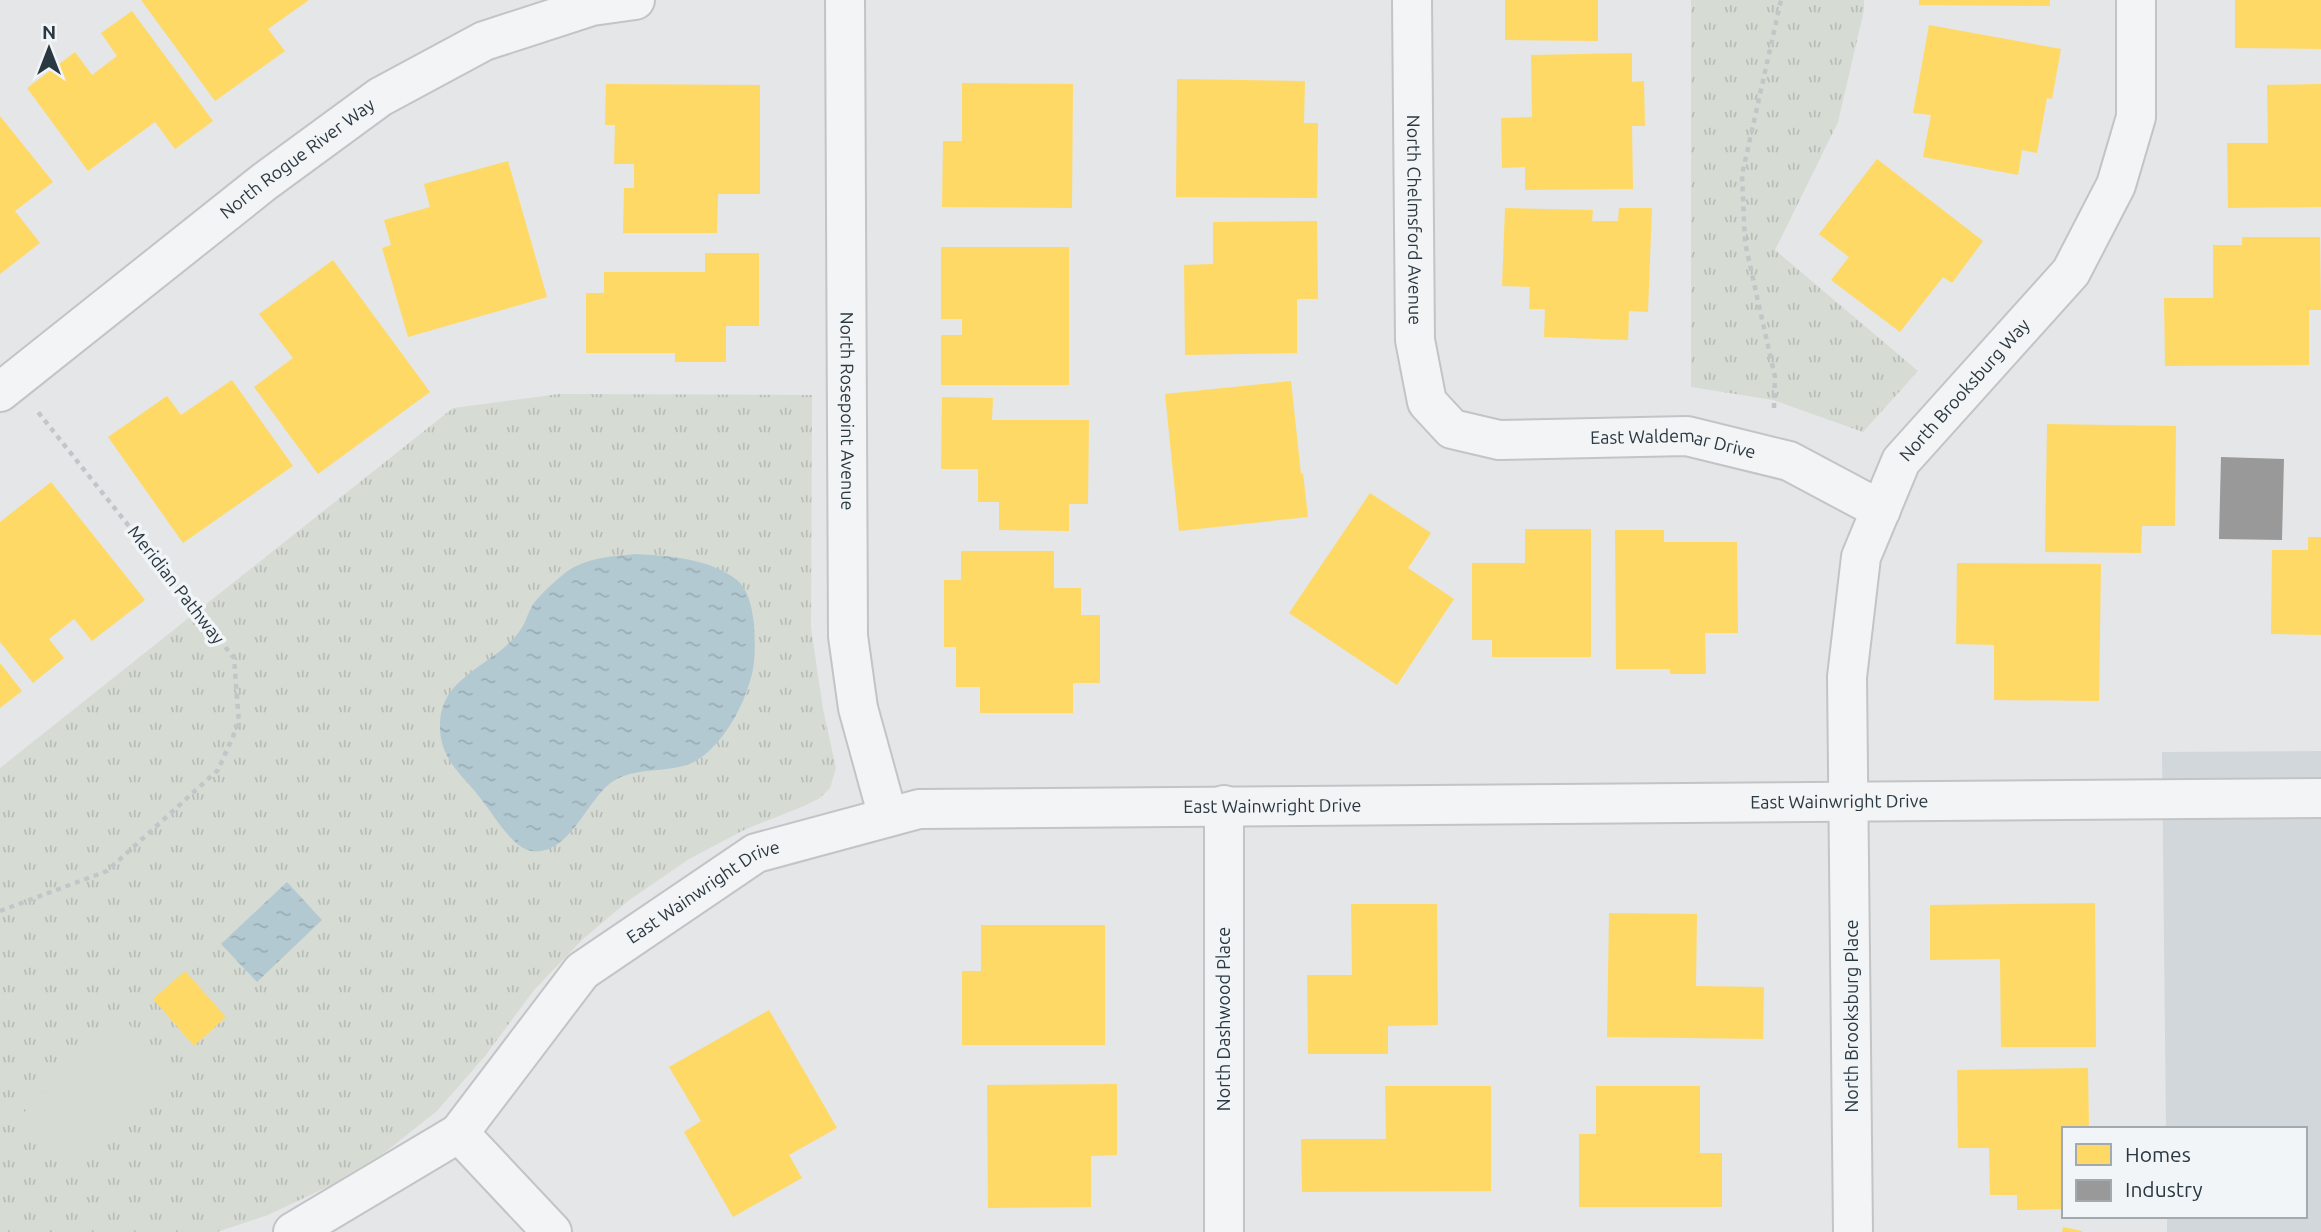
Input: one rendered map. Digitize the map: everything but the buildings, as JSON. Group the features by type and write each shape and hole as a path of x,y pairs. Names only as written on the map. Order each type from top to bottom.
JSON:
{"street":[{"name":"North Rogue River Way","path":"0,392 264,182 380,97 484,41 592,6 635,0"},
{"name":"North Rosepoint Avenue","path":"845,0 848,636 858,708 888,817"},
{"name":"North Chelmsford Avenue","path":"1412,0 1415,340 1427,402 1452,429"},
{"name":"North Brooksburg Way","path":"1850,800 1847,677 1861,557 1901,461 2071,272 2116,185 2136,117 2136,0"},
{"name":"East Waldemar Drive","path":"1452,429 1499,440 1687,436 1789,461 1881,510"},
{"name":"East Wainwright Drive","path":"293,1232 459,1133 582,971 756,853 919,809 2321,798"},
{"name":"North Brooksburg Place","path":"1850,800 1853,1232"},
{"name":"North Dashwood Place","path":"1224,805 1224,1232"},
{"path":"459,1133 552,1232"}],"path":[{"path":"1774,408 1775,377 1745,243 1742,175 1781,0"},
{"name":"Meridian Pathway","path":"0,911 107,871 218,770 239,723 234,658 37,411"}],"shaded area":[{"path":"2321,751 2321,1232 2167,1232 2167,1218 2307,1218 2307,1127 2166,1127 2162,752"}],"green space":[{"path":"1691,0 1864,0 1838,122 1775,250 1918,371 1863,432 1773,400 1691,387"},
{"path":"559,394 812,395 811,628 823,709 836,768 830,788 820,798 746,829 689,859 628,901 583,939 534,990 485,1056 437,1111 384,1153 329,1186 268,1215 217,1232 0,1232 0,768 453,408"},
{"path":"124,1019 177,1075 71,1173 19,1117"}],"water":[{"path":"636,554 675,557 701,563 726,573 741,584 749,600 754,630 755,653 746,692 729,727 704,755 684,766 621,777 603,790 567,836 556,845 544,850 524,849 505,831 448,758 441,736 443,707 458,683 514,638 535,602 564,574 589,561"},
{"path":"287,882 322,920 257,982 221,944"}]}
